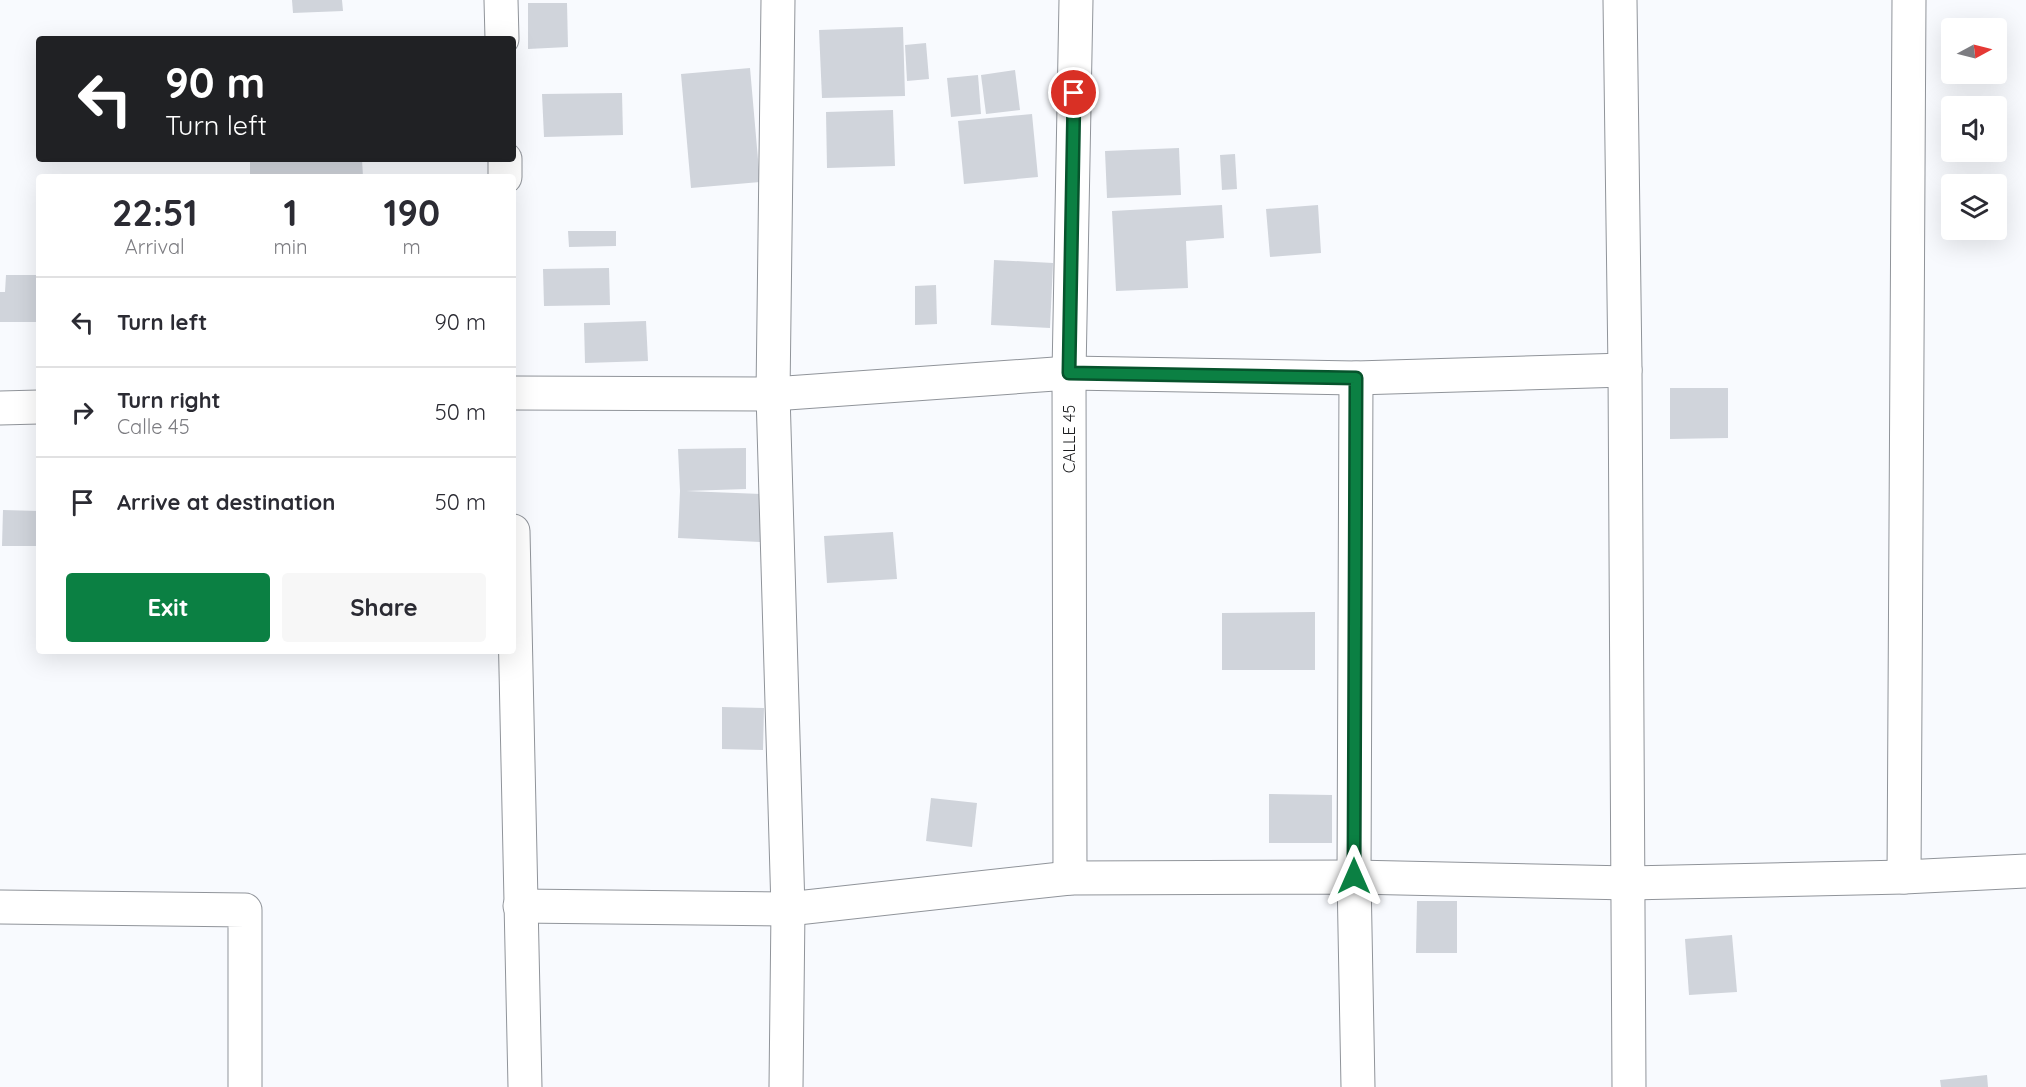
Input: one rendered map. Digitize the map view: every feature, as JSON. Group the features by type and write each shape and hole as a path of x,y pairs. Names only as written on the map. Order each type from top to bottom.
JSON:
{"street":[{"path":"501,0 502,36"},
{"path":"778,0 773,393 788,909 786,1087"},
{"name":"CALLE 45","path":"1070,878 1069,373 1076,0"},
{"path":"1620,0 1625,370 1629,1087"},
{"path":"1904,877 1909,0"},
{"path":"516,393 773,393 1069,373 1356,378 1625,370"},
{"path":"1356,378 1354,876 1358,1087"},
{"path":"0,408 36,407"},
{"path":"515,654 525,1087"},
{"path":"520,906 788,909 1070,878 1354,876 1629,883 1904,877 2026,871"},
{"path":"0,907 244,910 245,1087"}],"building":[{"path":"292,0 342,0 343,11 293,13"},
{"path":"528,3 567,3 568,47 528,49"},
{"path":"903,27 905,96 822,98 819,30"},
{"path":"926,43 929,79 907,81 905,45"},
{"path":"750,68 760,182 691,188 681,74"},
{"path":"1015,70 1020,110 986,114 981,75"},
{"path":"978,75 981,114 951,117 947,78"},
{"path":"622,93 623,135 544,137 542,94"},
{"path":"893,110 895,166 827,168 826,112"},
{"path":"1032,114 1038,177 964,184 958,121"},
{"path":"1179,148 1181,195 1107,198 1105,151"},
{"path":"1235,154 1237,189 1222,190 1220,155"},
{"path":"250,162 362,162 363,174 250,174"},
{"path":"1222,205 1224,238 1186,241 1188,288 1116,291 1112,211"},
{"path":"1318,205 1321,253 1270,257 1266,209"},
{"path":"568,231 616,231 616,246 569,247"},
{"path":"994,260 1053,263 1050,328 991,325"},
{"path":"609,268 610,305 544,306 543,269"},
{"path":"6,275 36,275 36,322 0,322 0,292 5,292"},
{"path":"936,285 937,324 915,325 915,286"},
{"path":"646,321 648,361 585,363 584,323"},
{"path":"1670,388 1728,388 1728,438 1670,439"},
{"path":"746,448 746,489 686,491 761,494 760,542 678,538 680,491 678,449"},
{"path":"3,510 36,511 36,546 2,546"},
{"path":"893,532 897,579 827,583 824,536"},
{"path":"1315,612 1315,670 1222,670 1222,613"},
{"path":"722,707 764,708 763,750 722,749"},
{"path":"1269,794 1332,795 1332,843 1269,843"},
{"path":"931,798 977,803 972,847 926,841"},
{"path":"1417,901 1457,901 1457,953 1416,953"},
{"path":"1732,935 1737,992 1689,995 1685,939"},
{"path":"1987,1075 1988,1087 1941,1087 1940,1080"}],"route":[{"path":"1074,93 1069,373 1356,378 1354,876"}]}
